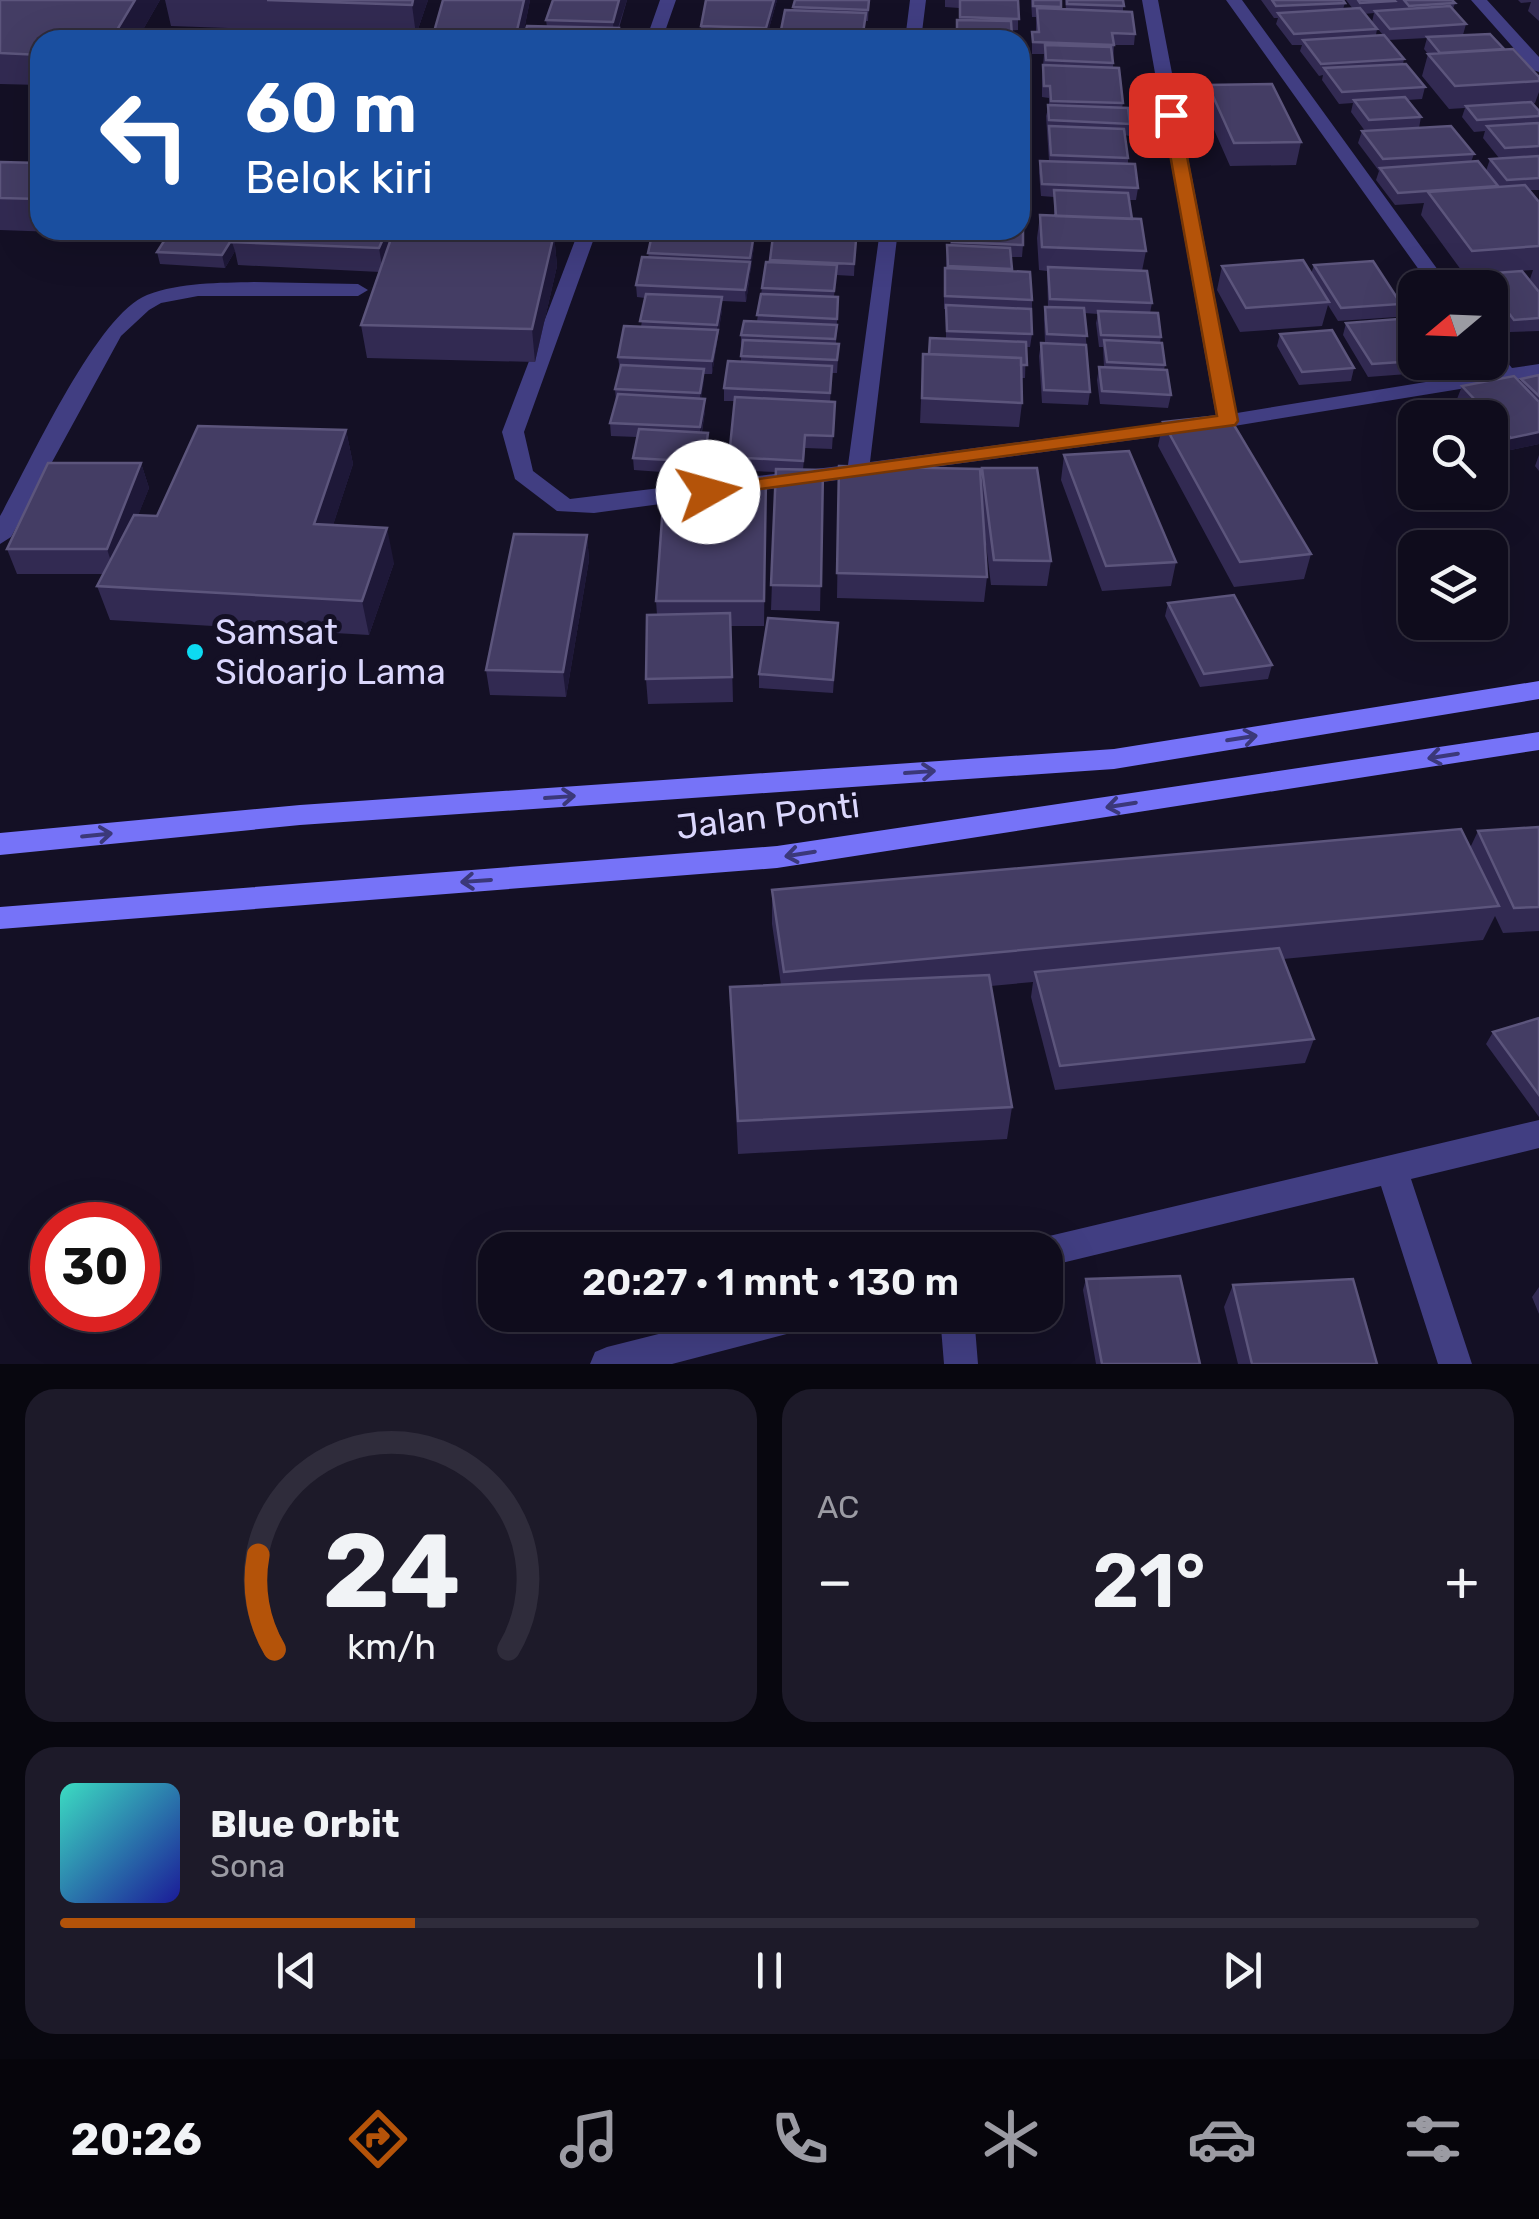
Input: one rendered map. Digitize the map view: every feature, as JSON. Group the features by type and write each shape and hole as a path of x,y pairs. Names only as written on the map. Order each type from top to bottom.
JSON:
{"main road":[{"name":"Jalan Ponti","path":"0,844 300,815 1114,759 1539,690"},
{"name":"Jalan Ponti","path":"0,918 776,857 1539,741"}],"street":[{"path":"658,30 668,0"},
{"path":"914,30 918,0"},
{"path":"1150,0 1228,421"},
{"path":"1234,0 1429,270"},
{"path":"1479,0 1539,67"},
{"path":"584,240 513,432 522,474 565,506 594,506 858,473 1228,421 1476,380"},
{"path":"858,473 888,240"},
{"path":"0,537 112,333 137,308 159,297 210,291 358,290"},
{"path":"1508,375 1539,370"},
{"path":"1063,1248 1539,1134"},
{"path":"1391,1167 1455,1364"},
{"path":"606,1364 731,1332"},
{"path":"958,1332 961,1364"}],"building":[{"path":"0,0 135,0 117,30 30,30 30,54 0,53"},
{"path":"267,0 413,0 412,5"},
{"path":"443,0 524,0 517,30 435,30"},
{"path":"553,0 619,0 613,22 546,20"},
{"path":"706,0 774,0 766,28 701,26"},
{"path":"795,0 869,0 868,10 793,7"},
{"path":"960,0 1018,0 1019,19 960,17"},
{"path":"1033,0 1061,0 1061,7 1033,6"},
{"path":"1067,0 1123,0 1124,6 1067,4"},
{"path":"1272,0 1343,0 1345,3 1276,6"},
{"path":"1358,0 1394,0 1395,1 1360,3"},
{"path":"1404,0 1452,0 1455,3 1409,6"},
{"path":"1450,6 1466,24 1390,29 1375,11"},
{"path":"1037,8 1132,12 1135,34 1112,33 1114,45 1033,42 1032,32 1039,32"},
{"path":"1360,8 1377,29 1294,34 1278,13"},
{"path":"785,10 866,13 863,30 781,30"},
{"path":"957,20 1011,21 1012,30 957,30"},
{"path":"527,26 619,28 619,30 526,30"},
{"path":"1490,34 1504,49 1440,53 1427,37"},
{"path":"1384,35 1404,59 1321,64 1303,40"},
{"path":"1045,45 1111,47 1113,63 1046,60"},
{"path":"1513,49 1539,81 1455,86 1428,54"},
{"path":"1406,64 1425,87 1342,92 1324,68"},
{"path":"1043,65 1119,68 1123,103 1051,101 1050,86 1044,86"},
{"path":"1272,84 1301,142 1234,143 1208,85"},
{"path":"1405,97 1421,117 1369,120 1354,100"},
{"path":"1531,102 1539,116 1477,120 1466,106"},
{"path":"1048,105 1128,108 1130,124 1049,120"},
{"path":"1539,123 1539,146 1505,148 1487,126"},
{"path":"1049,126 1124,129 1128,158 1051,155"},
{"path":"1451,126 1474,154 1383,159 1362,131"},
{"path":"1539,156 1539,178 1507,180 1490,159"},
{"path":"1040,161 1135,164 1138,188 1042,184"},
{"path":"1478,161 1498,186 1398,193 1380,168"},
{"path":"0,162 30,163 30,199 0,198"},
{"path":"1525,185 1539,202 1539,246 1472,251 1428,192"},
{"path":"1054,190 1128,193 1132,219 1056,216"},
{"path":"1040,215 1141,219 1146,251 1042,247"},
{"path":"165,240 231,240 222,255 157,252"},
{"path":"233,240 383,240 379,248"},
{"path":"391,240 553,240 532,329 361,325"},
{"path":"651,240 753,240 750,258 648,253"},
{"path":"772,240 856,240 854,264 770,260"},
{"path":"1023,240 1023,245 952,242"},
{"path":"947,245 1010,248 1012,269 948,266"},
{"path":"642,257 750,262 745,290 636,285"},
{"path":"1303,260 1329,302 1246,308 1222,266"},
{"path":"1373,261 1398,304 1341,308 1314,265"},
{"path":"766,262 837,265 834,291 762,288"},
{"path":"1048,267 1147,271 1152,303 1050,299"},
{"path":"945,268 1030,272 1032,300 945,296"},
{"path":"1522,271 1539,292 1539,318 1514,320 1508,312 1508,272"},
{"path":"646,294 722,297 717,325 640,321"},
{"path":"761,294 838,297 837,319 757,315"},
{"path":"946,305 1031,309 1032,334 947,331"},
{"path":"1045,307 1084,308 1087,336 1047,334"},
{"path":"1098,311 1158,313 1161,337 1101,335"},
{"path":"1398,319 1398,362 1372,364 1346,323"},
{"path":"744,321 837,325 835,339 741,335"},
{"path":"624,326 718,330 712,361 618,357"},
{"path":"1332,330 1354,368 1302,372 1280,334"},
{"path":"930,338 1026,342 1027,365 1021,365 1021,358 929,354"},
{"path":"743,340 839,344 837,360 741,356"},
{"path":"1104,340 1162,343 1165,365 1107,362"},
{"path":"1041,343 1086,345 1090,392 1044,390"},
{"path":"923,354 1021,358 1022,403 922,398"},
{"path":"728,361 832,366 830,393 724,388"},
{"path":"621,365 704,369 700,393 615,389"},
{"path":"1099,367 1167,370 1171,395 1102,391"},
{"path":"1539,375 1539,396 1521,379"},
{"path":"1514,376 1539,402 1539,432 1511,438 1508,400 1475,400 1462,386"},
{"path":"618,394 705,399 700,427 610,423"},
{"path":"735,397 835,402 833,436 805,435 803,461 729,457"},
{"path":"1228,415 1311,554 1240,562 1163,422"},
{"path":"198,426 346,430 314,524 387,528 362,601 97,586 134,515 157,516"},
{"path":"639,429 708,433 704,462 633,458"},
{"path":"1129,451 1176,562 1106,566 1064,455"},
{"path":"48,463 141,463 107,549 7,549"},
{"path":"839,466 980,469 987,577 837,573"},
{"path":"982,468 1037,468 1051,561 994,560"},
{"path":"776,469 823,470 821,586 771,585"},
{"path":"665,478 766,478 764,601 656,601"},
{"path":"514,534 587,535 563,672 486,670"},
{"path":"1234,595 1272,665 1204,674 1168,603"},
{"path":"730,613 732,677 646,679 647,615"},
{"path":"768,618 838,623 833,680 759,674"},
{"path":"1539,827 1539,907 1514,908 1478,831"},
{"path":"1461,829 1499,906 784,972 772,890"},
{"path":"1279,948 1314,1039 1060,1066 1035,972"},
{"path":"989,975 1012,1107 738,1121 730,987"},
{"path":"1539,1018 1539,1095 1493,1032"},
{"path":"1180,1276 1200,1364 1102,1364 1086,1279"},
{"path":"1353,1279 1377,1364 1252,1364 1233,1285"}],"place":[{"name":"Samsat Sidoarjo Lama","path":"195,652"}],"route":[{"path":"708,492 1228,421 1171,115"}]}
